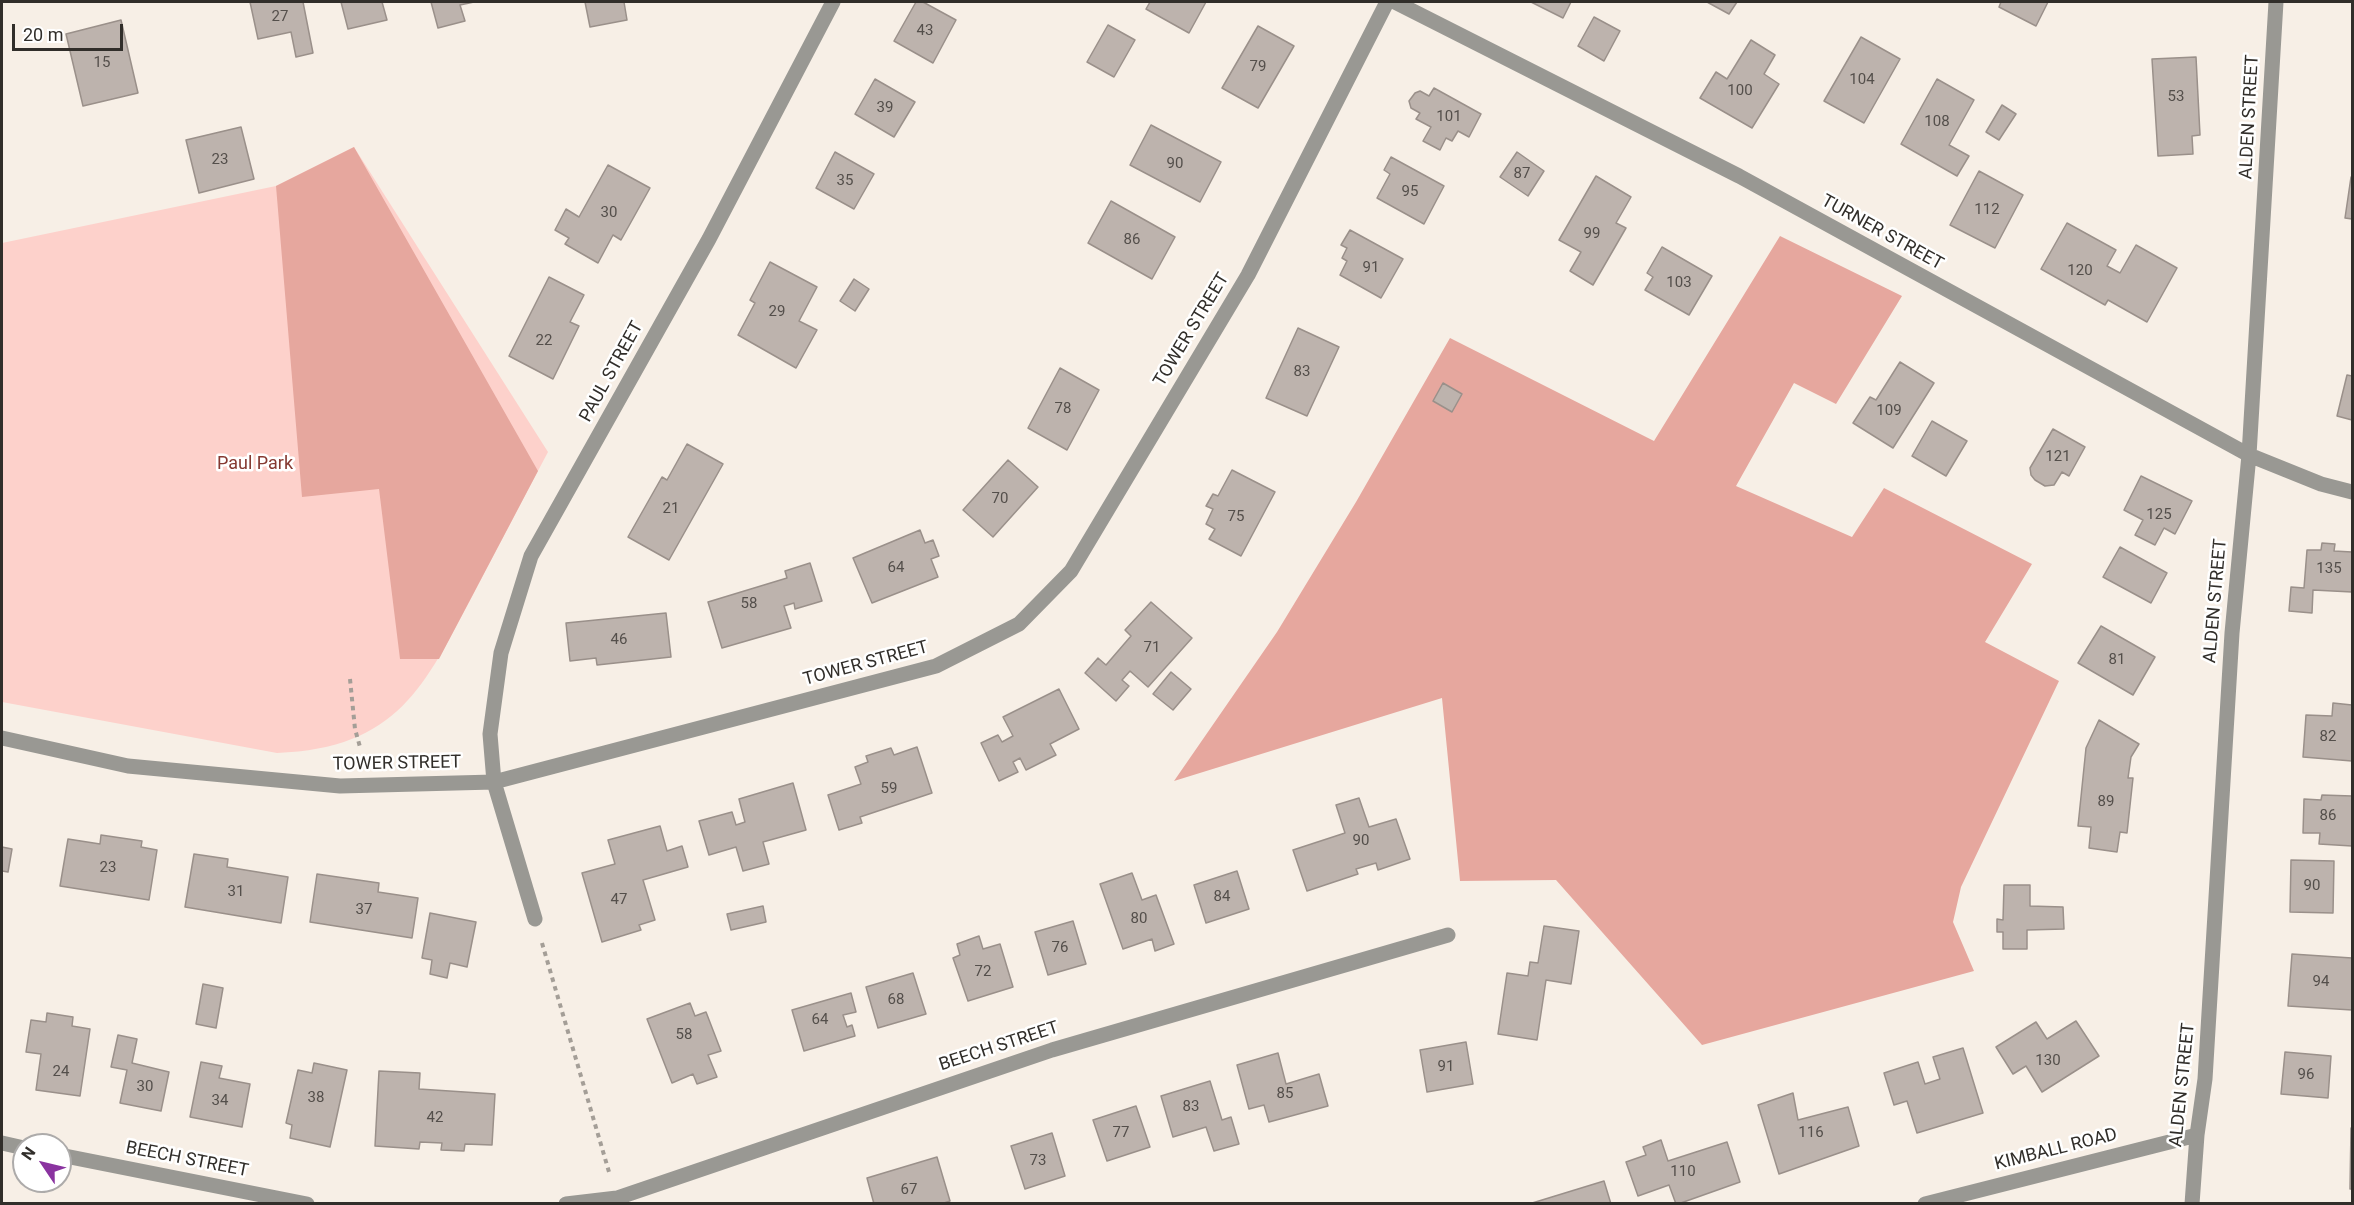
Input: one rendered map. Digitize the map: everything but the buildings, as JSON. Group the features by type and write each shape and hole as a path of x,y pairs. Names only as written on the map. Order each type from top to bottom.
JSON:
{"street":[{"name":"PAUL STREET","path":"535,920 494,782 490,734 501,653 531,556 709,238 833,2"},
{"name":"TOWER STREET","path":"2,738 128,766 340,786 494,782 936,666 1019,624 1071,571 1248,275 1387,2"},
{"name":"TURNER STREET","path":"1395,2 1738,176 2249,455 2321,484 2352,492"},
{"name":"ALDEN STREET","path":"2192,1203 2197,1135 2205,1079 2232,633 2249,455 2276,2"},
{"name":"BEECH STREET","path":"566,1203 618,1201 1052,1050 1448,935"},
{"name":"KIMBALL ROAD","path":"1925,1203 2197,1135"},
{"name":"BEECH STREET","path":"72,1157 307,1203"}],"path":[{"path":"350,678 355,729 360,747"},
{"path":"535,920 618,1201"}],"green space":[{"name":"Paul Park","path":"354,147 548,452 440,656 422,683 402,706 379,725 352,739 318,749 277,753 2,702 2,243 276,186"}],"shaded area":[{"path":"354,147 538,471 439,659 400,659 379,489 302,497 276,186"},
{"path":"1780,236 1902,296 1836,404 1794,383 1736,486 1852,537 1884,488 2032,564 1985,642 2059,681 1961,887 1953,922 1974,971 1702,1045 1556,880 1460,881 1442,698 1174,781 1277,632 1356,502 1450,338 1654,441"}]}
